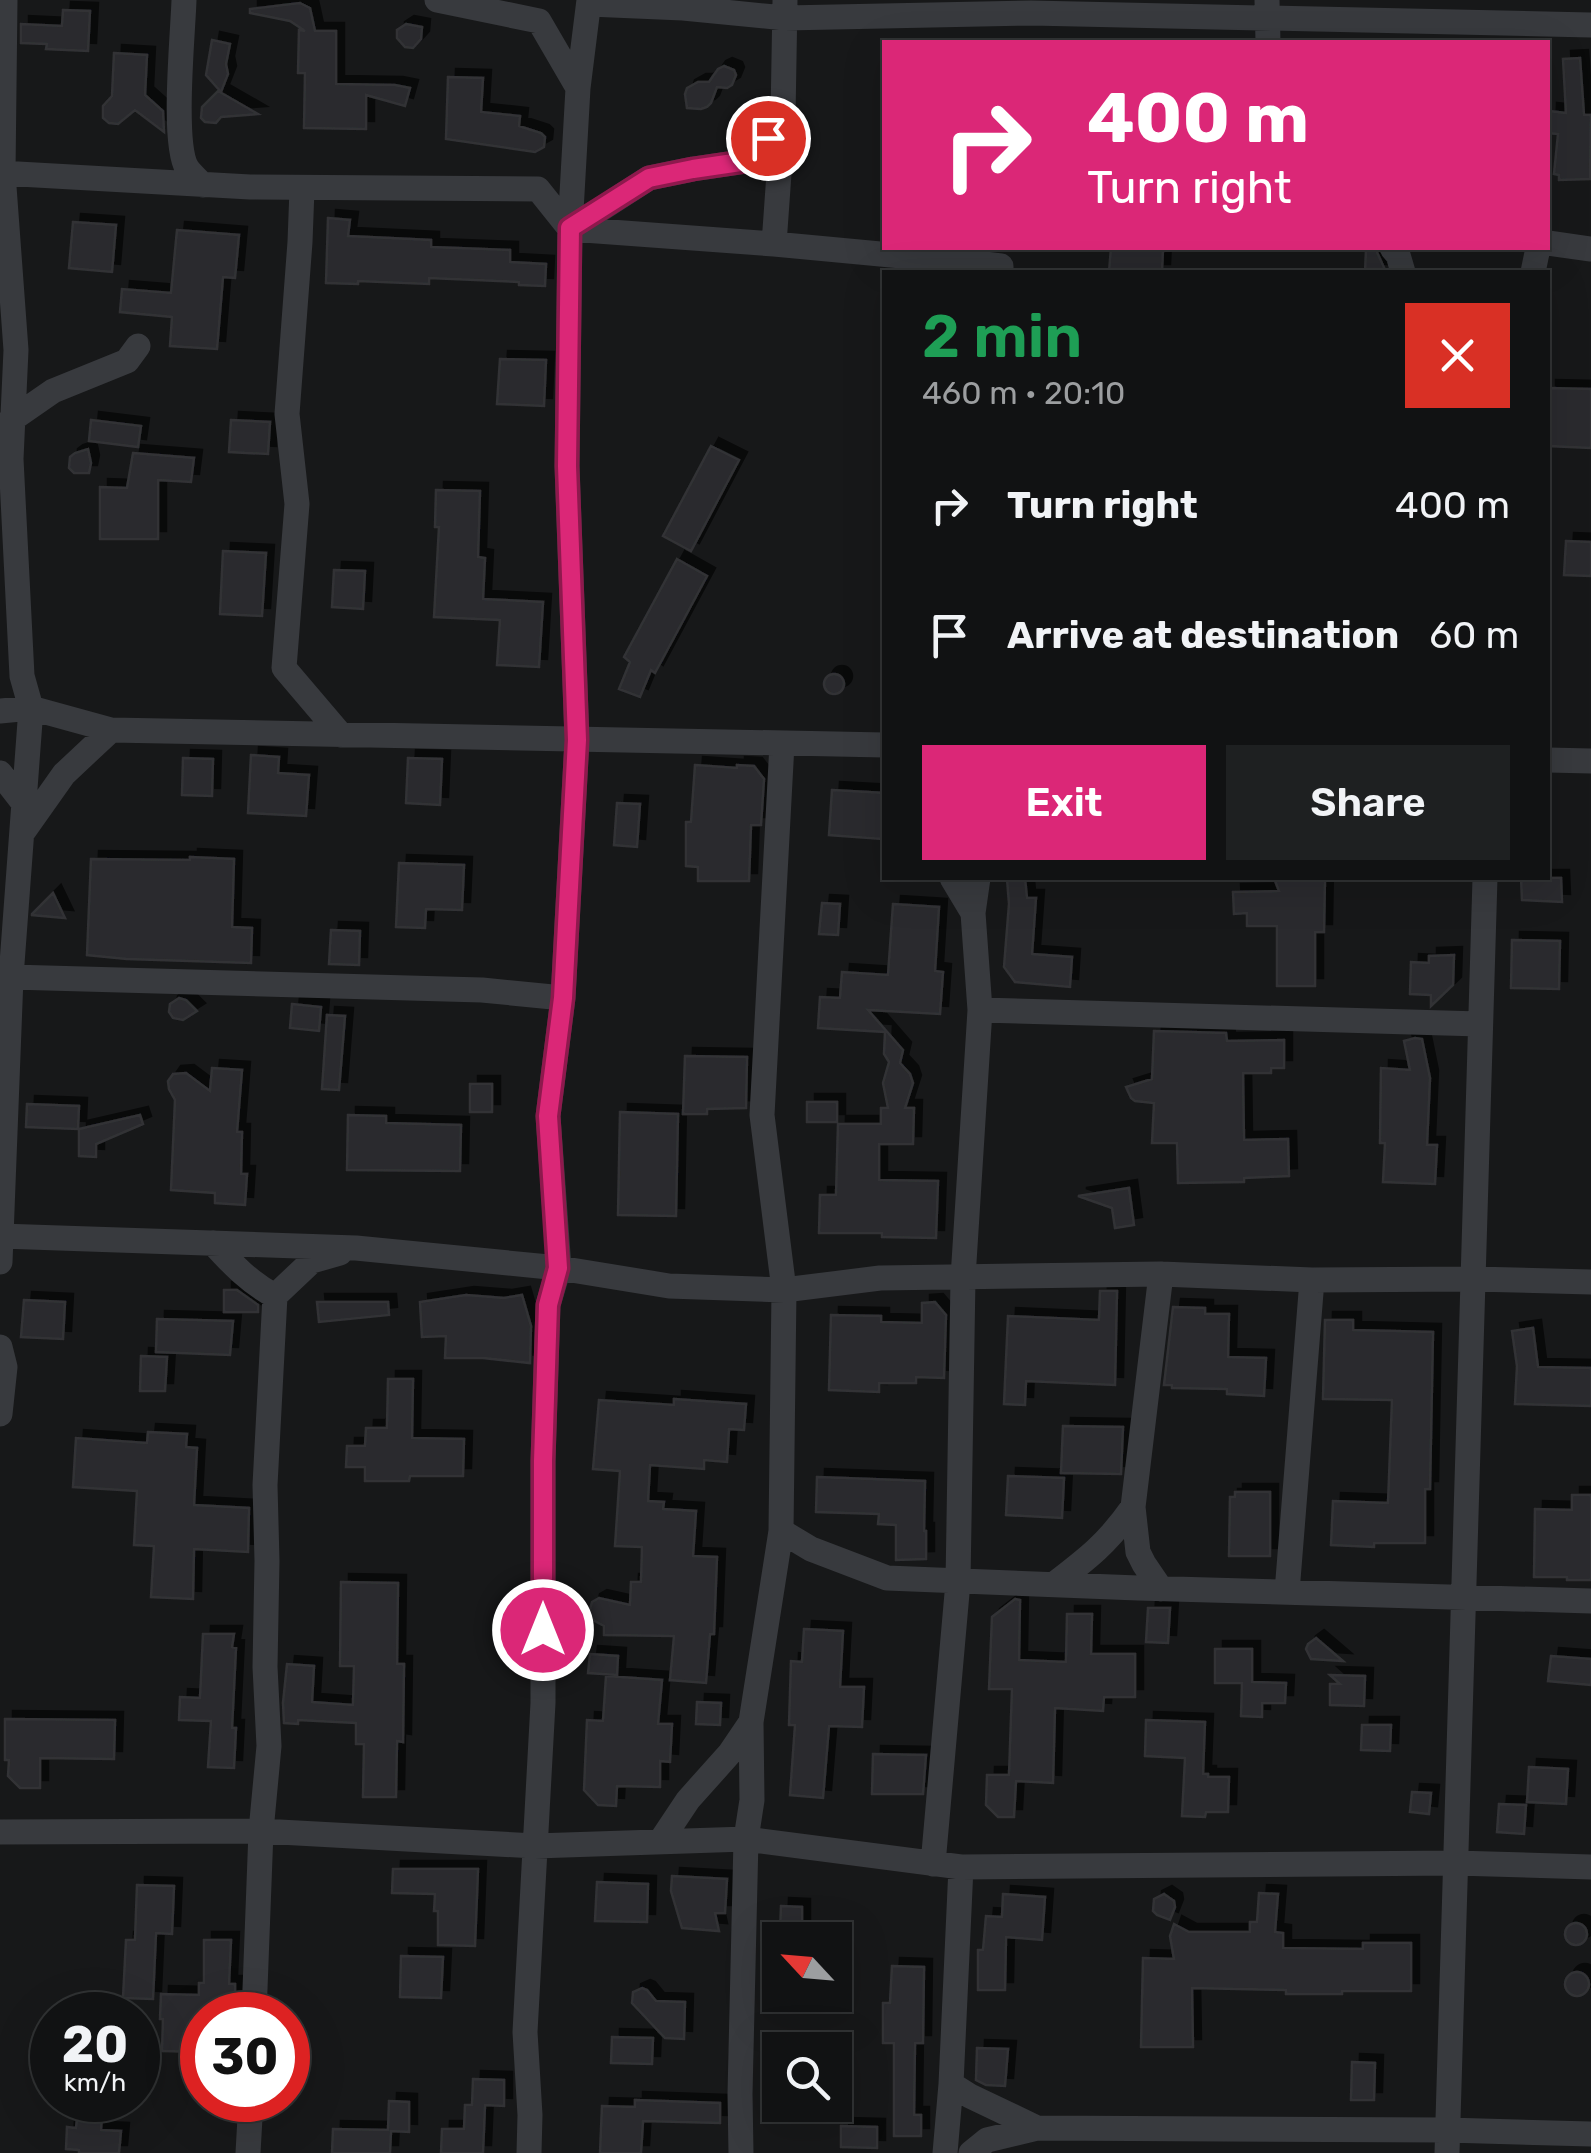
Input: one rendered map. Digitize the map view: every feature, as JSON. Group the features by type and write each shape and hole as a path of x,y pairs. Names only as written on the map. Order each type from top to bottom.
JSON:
{"street":[{"path":"0,1262 12,977 31,708 22,676 6,424 16,350 2,173 5,0"},
{"path":"184,0 179,110 182,152 186,167 203,186"},
{"path":"437,0 539,22 578,88"},
{"path":"1007,0 1032,14"},
{"path":"529,2153 525,2032 543,1703 543,1461 548,1305 558,1268 548,1116 563,998 577,740 567,466 570,228 578,88 589,2 682,8 946,8 1268,21 1591,26"},
{"path":"774,244 785,9"},
{"path":"570,228 649,178 754,160 782,117"},
{"path":"2,173 302,189 538,188 570,228 976,263 1002,266 1001,270"},
{"path":"302,189 288,414 297,504 284,668 341,735"},
{"path":"1550,243 1591,249"},
{"path":"6,424 53,390 127,360 138,346"},
{"path":"0,555 17,576"},
{"path":"0,711 31,708 111,730 873,745"},
{"path":"23,832 64,774 111,730"},
{"path":"741,2153 751,1722 781,1531 784,1290 762,1115 782,744"},
{"path":"1550,760 1591,761"},
{"path":"0,774 25,805"},
{"path":"953,880 973,914"},
{"path":"934,1864 958,1582 963,1278 980,1010 973,914 978,880"},
{"path":"1447,2141 1485,880"},
{"path":"12,977 482,990 563,998"},
{"path":"980,1010 1480,1024"},
{"path":"1,1236 356,1248 558,1268 668,1286 784,1290 880,1278 1161,1274 1312,1280 1591,1282"},
{"path":"213,1243 243,1275 275,1296"},
{"path":"255,1992 261,1831 269,1746 265,1485 275,1296 312,1261 356,1248"},
{"path":"1161,1274 1133,1507 1138,1552 1161,1589"},
{"path":"1287,1592 1312,1280"},
{"path":"0,1347 6,1367 0,1414"},
{"path":"1053,1585 1098,1550 1133,1507"},
{"path":"781,1531 811,1549 887,1578 1591,1602"},
{"path":"660,1842 688,1800 730,1753 751,1722"},
{"path":"0,1832 261,1831 535,1846 746,1839 961,1867 1455,1863 1591,1867"},
{"path":"945,2153 961,1867"},
{"path":"951,2084 1037,2128"},
{"path":"248,2153 249,2122"},
{"path":"970,2153 987,2140 1037,2128 1447,2141 1591,2134"}],"building":[{"path":"300,3 310,8 315,31 336,31 336,84 410,88 405,106 366,95 366,129 304,128 305,73 298,73 299,30 305,31 290,21 250,13 250,9"},
{"path":"63,10 90,11 88,51 21,43 21,24 62,26"},
{"path":"406,24 422,27 421,39 413,48 405,47 397,38 397,30"},
{"path":"212,40 230,44 228,74 221,92 206,75"},
{"path":"114,53 147,55 145,95 163,111 164,132 135,110 118,124 103,118 103,106 112,96"},
{"path":"1580,58 1584,115 1591,115 1590,179 1559,180 1559,175 1554,174 1558,134 1550,133 1550,111 1566,113 1563,59"},
{"path":"724,66 734,70 732,85 717,87 707,107 687,108 687,88 709,82"},
{"path":"448,77 483,78 481,112 520,116 519,126 545,137 544,147 535,152 446,139"},
{"path":"218,91 258,114 205,122 201,118 202,107"},
{"path":"328,218 350,220 348,236 431,240 431,247 510,250 510,262 546,264 545,286 429,278 429,284 326,283"},
{"path":"73,222 116,225 112,272 69,268"},
{"path":"177,230 239,235 235,278 223,277 217,349 170,346 172,317 120,312 122,289 171,293"},
{"path":"1111,250 1163,250 1162,270 1109,270"},
{"path":"1366,250 1376,250 1385,270 1365,270"},
{"path":"500,359 546,360 544,406 497,404"},
{"path":"1550,388 1591,389 1591,448 1550,446"},
{"path":"91,420 141,426 138,447 89,441"},
{"path":"231,420 270,422 268,454 229,452"},
{"path":"711,446 739,460 691,551 663,536"},
{"path":"88,449 89,473 74,473 69,468 70,457"},
{"path":"133,453 194,458 191,482 158,480 158,539 100,539 100,487 127,488"},
{"path":"436,490 480,491 478,557 485,558 483,599 543,602 539,667 497,665 500,620 434,617 439,527 435,527"},
{"path":"1566,541 1591,542 1591,576 1564,575"},
{"path":"223,551 266,553 262,616 220,614"},
{"path":"677,559 707,576 655,673 651,670 640,697 619,689 630,662 624,657"},
{"path":"334,570 365,571 363,609 332,607"},
{"path":"830,674 838,674 844,684 838,694 830,694 824,688 824,680"},
{"path":"251,755 279,757 278,773 309,775 306,816 248,813"},
{"path":"183,758 213,759 212,796 182,795"},
{"path":"408,758 442,759 440,805 406,803"},
{"path":"695,765 754,766 764,779 761,825 751,825 749,881 698,881 698,867 686,866 686,822 691,822"},
{"path":"832,790 882,793 882,839 829,835"},
{"path":"617,803 640,804 637,847 614,845"},
{"path":"91,859 234,859 232,927 252,928 251,963 87,955"},
{"path":"399,863 464,865 462,910 426,909 425,928 396,927"},
{"path":"1561,878 1562,902 1522,900 1521,880"},
{"path":"1007,880 1025,880 1027,898 1036,898 1032,954 1072,957 1070,987 1015,982 1004,967"},
{"path":"1275,880 1325,880 1324,932 1315,932 1315,986 1277,986 1277,926 1247,926 1247,913 1234,914 1233,892 1279,891"},
{"path":"53,893 65,918 32,915 32,914"},
{"path":"822,903 840,904 838,935 819,934"},
{"path":"893,904 939,907 935,971 943,972 940,1014 868,1010 903,1050 900,1063 913,1083 905,1108 914,1108 913,1144 879,1144 879,1180 938,1181 936,1238 819,1233 820,1195 836,1195 838,1124 881,1124 881,1108 888,1108 883,1083 889,1062 884,1054 885,1032 818,1028 820,997 840,998 842,972 888,975"},
{"path":"331,930 360,931 359,965 329,964"},
{"path":"1512,940 1560,941 1559,989 1511,988"},
{"path":"1454,955 1453,985 1431,1006 1431,995 1410,994 1411,962 1429,963 1429,956"},
{"path":"179,998 197,1011 183,1020 173,1018 169,1012 170,1004"},
{"path":"292,1004 321,1007 319,1031 290,1028"},
{"path":"327,1015 345,1016 339,1090 322,1089"},
{"path":"1154,1031 1226,1033 1227,1041 1284,1040 1284,1068 1271,1068 1271,1073 1243,1073 1244,1140 1288,1139 1289,1176 1244,1178 1244,1182 1178,1183 1177,1143 1152,1143 1154,1103 1135,1101 1126,1087 1152,1079"},
{"path":"1422,1039 1430,1078 1427,1145 1437,1145 1435,1184 1383,1182 1381,1068 1410,1070 1404,1041"},
{"path":"685,1056 747,1057 746,1108 683,1114"},
{"path":"212,1068 242,1070 237,1132 242,1132 241,1174 247,1174 245,1205 215,1203 215,1193 171,1190 175,1100 168,1081 173,1074 186,1073 210,1091"},
{"path":"470,1084 492,1084 492,1112 470,1112"},
{"path":"807,1102 837,1102 837,1122 807,1122"},
{"path":"27,1104 79,1106 78,1129 26,1127"},
{"path":"620,1112 678,1114 676,1216 618,1215"},
{"path":"140,1115 143,1124 96,1144 96,1157 79,1156 79,1129"},
{"path":"348,1115 386,1116 386,1123 461,1125 460,1171 347,1170"},
{"path":"1129,1188 1134,1225 1115,1228 1112,1208 1078,1196"},
{"path":"224,1290 237,1290 258,1305 258,1312 224,1312"},
{"path":"1100,1291 1117,1291 1115,1385 1026,1381 1025,1405 1004,1404 1008,1316 1099,1320"},
{"path":"466,1295 522,1295 531,1326 530,1363 445,1358 446,1336 422,1337 420,1302"},
{"path":"24,1300 65,1302 63,1339 21,1337"},
{"path":"317,1302 388,1302 389,1315 319,1322"},
{"path":"935,1302 946,1315 944,1378 916,1377 916,1383 879,1383 879,1392 829,1390 831,1315 881,1316 881,1322 922,1323 922,1303"},
{"path":"1173,1307 1229,1314 1228,1357 1266,1358 1264,1396 1164,1385"},
{"path":"157,1319 233,1321 230,1355 156,1352"},
{"path":"1325,1320 1353,1320 1353,1330 1433,1332 1425,1543 1331,1545 1333,1501 1388,1503 1392,1400 1323,1399"},
{"path":"1533,1328 1538,1367 1591,1368 1591,1406 1515,1404 1517,1366 1512,1331"},
{"path":"141,1356 167,1357 165,1391 140,1391"},
{"path":"388,1379 413,1379 412,1438 464,1439 463,1476 365,1481 365,1467 346,1467 347,1446 365,1446 366,1428 387,1428"},
{"path":"674,1399 746,1404 744,1430 729,1429 727,1462 704,1460 704,1469 650,1465 648,1501 664,1502 663,1509 696,1511 693,1556 717,1557 714,1634 710,1634 706,1683 670,1680 674,1636 604,1635 604,1626 589,1613 592,1602 599,1598 630,1605 631,1582 641,1582 642,1547 615,1546 620,1471 593,1469 599,1400 674,1405"},
{"path":"1063,1426 1123,1427 1121,1474 1061,1473"},
{"path":"148,1432 187,1434 186,1447 197,1448 194,1505 249,1508 248,1552 194,1549 193,1599 151,1597 154,1546 134,1545 137,1491 73,1487 76,1438 147,1443"},
{"path":"1008,1476 1064,1478 1062,1518 1006,1515"},
{"path":"817,1477 925,1481 926,1559 896,1560 896,1525 878,1524 879,1514 816,1512"},
{"path":"1235,1492 1270,1492 1270,1556 1229,1556 1230,1497 1235,1497"},
{"path":"1572,1495 1591,1495 1591,1580 1534,1577 1535,1509 1572,1510"},
{"path":"341,1582 398,1583 397,1664 404,1664 403,1742 397,1741 396,1797 363,1797 364,1744 356,1744 356,1723 284,1723 287,1664 314,1666 312,1702 353,1705 354,1666 340,1666"},
{"path":"1015,1599 1020,1600 1019,1660 1066,1662 1067,1614 1092,1614 1091,1654 1135,1654 1135,1697 1104,1697 1103,1711 1055,1708 1053,1783 1016,1781 1014,1817 998,1817 986,1805 987,1775 1009,1775 1012,1689 989,1689 992,1617"},
{"path":"1148,1608 1170,1608 1168,1643 1146,1642"},
{"path":"804,1629 843,1631 840,1687 864,1687 862,1727 829,1726 823,1798 790,1795 795,1725 789,1725 791,1661 802,1662"},
{"path":"203,1634 234,1634 234,1768 208,1767 211,1721 179,1720 180,1697 200,1698"},
{"path":"1316,1638 1343,1661 1311,1659 1306,1649"},
{"path":"1215,1649 1252,1649 1252,1682 1286,1683 1285,1703 1262,1703 1262,1717 1241,1716 1242,1683 1215,1683"},
{"path":"590,1654 618,1656 617,1675 588,1673"},
{"path":"1551,1656 1591,1659 1591,1685 1548,1681"},
{"path":"1330,1675 1365,1676 1364,1706 1330,1705 1330,1684 1340,1684"},
{"path":"606,1676 662,1680 658,1724 672,1724 670,1762 660,1761 660,1787 617,1786 616,1806 598,1805 584,1790 587,1720 603,1721"},
{"path":"697,1702 721,1703 720,1725 696,1724"},
{"path":"5,1719 115,1720 114,1759 40,1758 40,1788 20,1788 8,1776"},
{"path":"1146,1720 1205,1722 1203,1774 1229,1777 1228,1812 1182,1816 1185,1758 1145,1756"},
{"path":"1362,1725 1391,1725 1390,1751 1361,1750"},
{"path":"873,1754 926,1755 923,1794 872,1794"},
{"path":"1529,1767 1568,1769 1566,1804 1527,1802"},
{"path":"1412,1792 1431,1793 1429,1814 1410,1812"},
{"path":"1499,1804 1526,1805 1524,1834 1497,1832"},
{"path":"393,1869 478,1869 475,1946 438,1945 435,1894 392,1893"},
{"path":"672,1876 727,1879 725,1913 715,1913 719,1931 682,1928 671,1891"},
{"path":"597,1882 648,1884 647,1922 595,1921"},
{"path":"137,1885 174,1886 172,1934 156,1933 153,1992 123,1992 126,1940 135,1940"},
{"path":"1259,1893 1278,1894 1275,1932 1283,1933 1283,1948 1363,1949 1363,1943 1411,1943 1411,1991 1286,1994 1286,1990 1192,1988 1193,2047 1141,2047 1143,1958 1174,1959 1170,1936 1174,1924 1189,1932 1250,1932 1250,1922 1257,1922"},
{"path":"1003,1894 1045,1897 1042,1940 1006,1937 1005,1990 978,1990 978,1950 983,1950 986,1916 1002,1917"},
{"path":"1164,1894 1174,1901 1170,1920 1153,1911 1154,1899"},
{"path":"781,1906 802,1907 802,1922 780,1922"},
{"path":"1576,1923 1584,1926 1584,1942 1576,1945 1568,1942 1565,1934 1568,1926"},
{"path":"204,1940 231,1940 229,1984 235,1984 235,1992 199,1992 199,1983 204,1983"},
{"path":"401,1956 443,1957 441,1998 400,1997"},
{"path":"892,1966 924,1967 923,2043 915,2043 914,2115 921,2115 921,2136 894,2136 894,2043 883,2043 883,2003 890,2003"},
{"path":"1577,1972 1589,1984 1577,1996 1565,1984"},
{"path":"642,1988 656,2001 685,2002 684,2039 665,2038 632,2003 633,1992"},
{"path":"161,1994 180,1994 180,2051 162,2051"},
{"path":"612,2037 653,2038 652,2064 611,2063"},
{"path":"977,2048 1008,2049 1005,2086 976,2080"},
{"path":"1352,2062 1375,2063 1374,2100 1351,2100"},
{"path":"473,2079 504,2080 504,2106 485,2105 483,2153 441,2153 442,2129 464,2129 465,2105 472,2105"},
{"path":"635,2100 720,2103 720,2123 643,2121 641,2153 600,2153 602,2106 635,2107"},
{"path":"389,2101 409,2102 409,2132 391,2131 390,2153 332,2153 333,2129 388,2130"},
{"path":"77,2122 102,2122 101,2130 121,2131 119,2153 79,2153 66,2149 67,2127 76,2128"},
{"path":"841,2126 877,2127 877,2148 841,2147"}],"route":[{"path":"543,1630 548,1305 558,1268 548,1116 563,998 577,740 567,466 570,228 649,178 754,160 768,138"}]}
